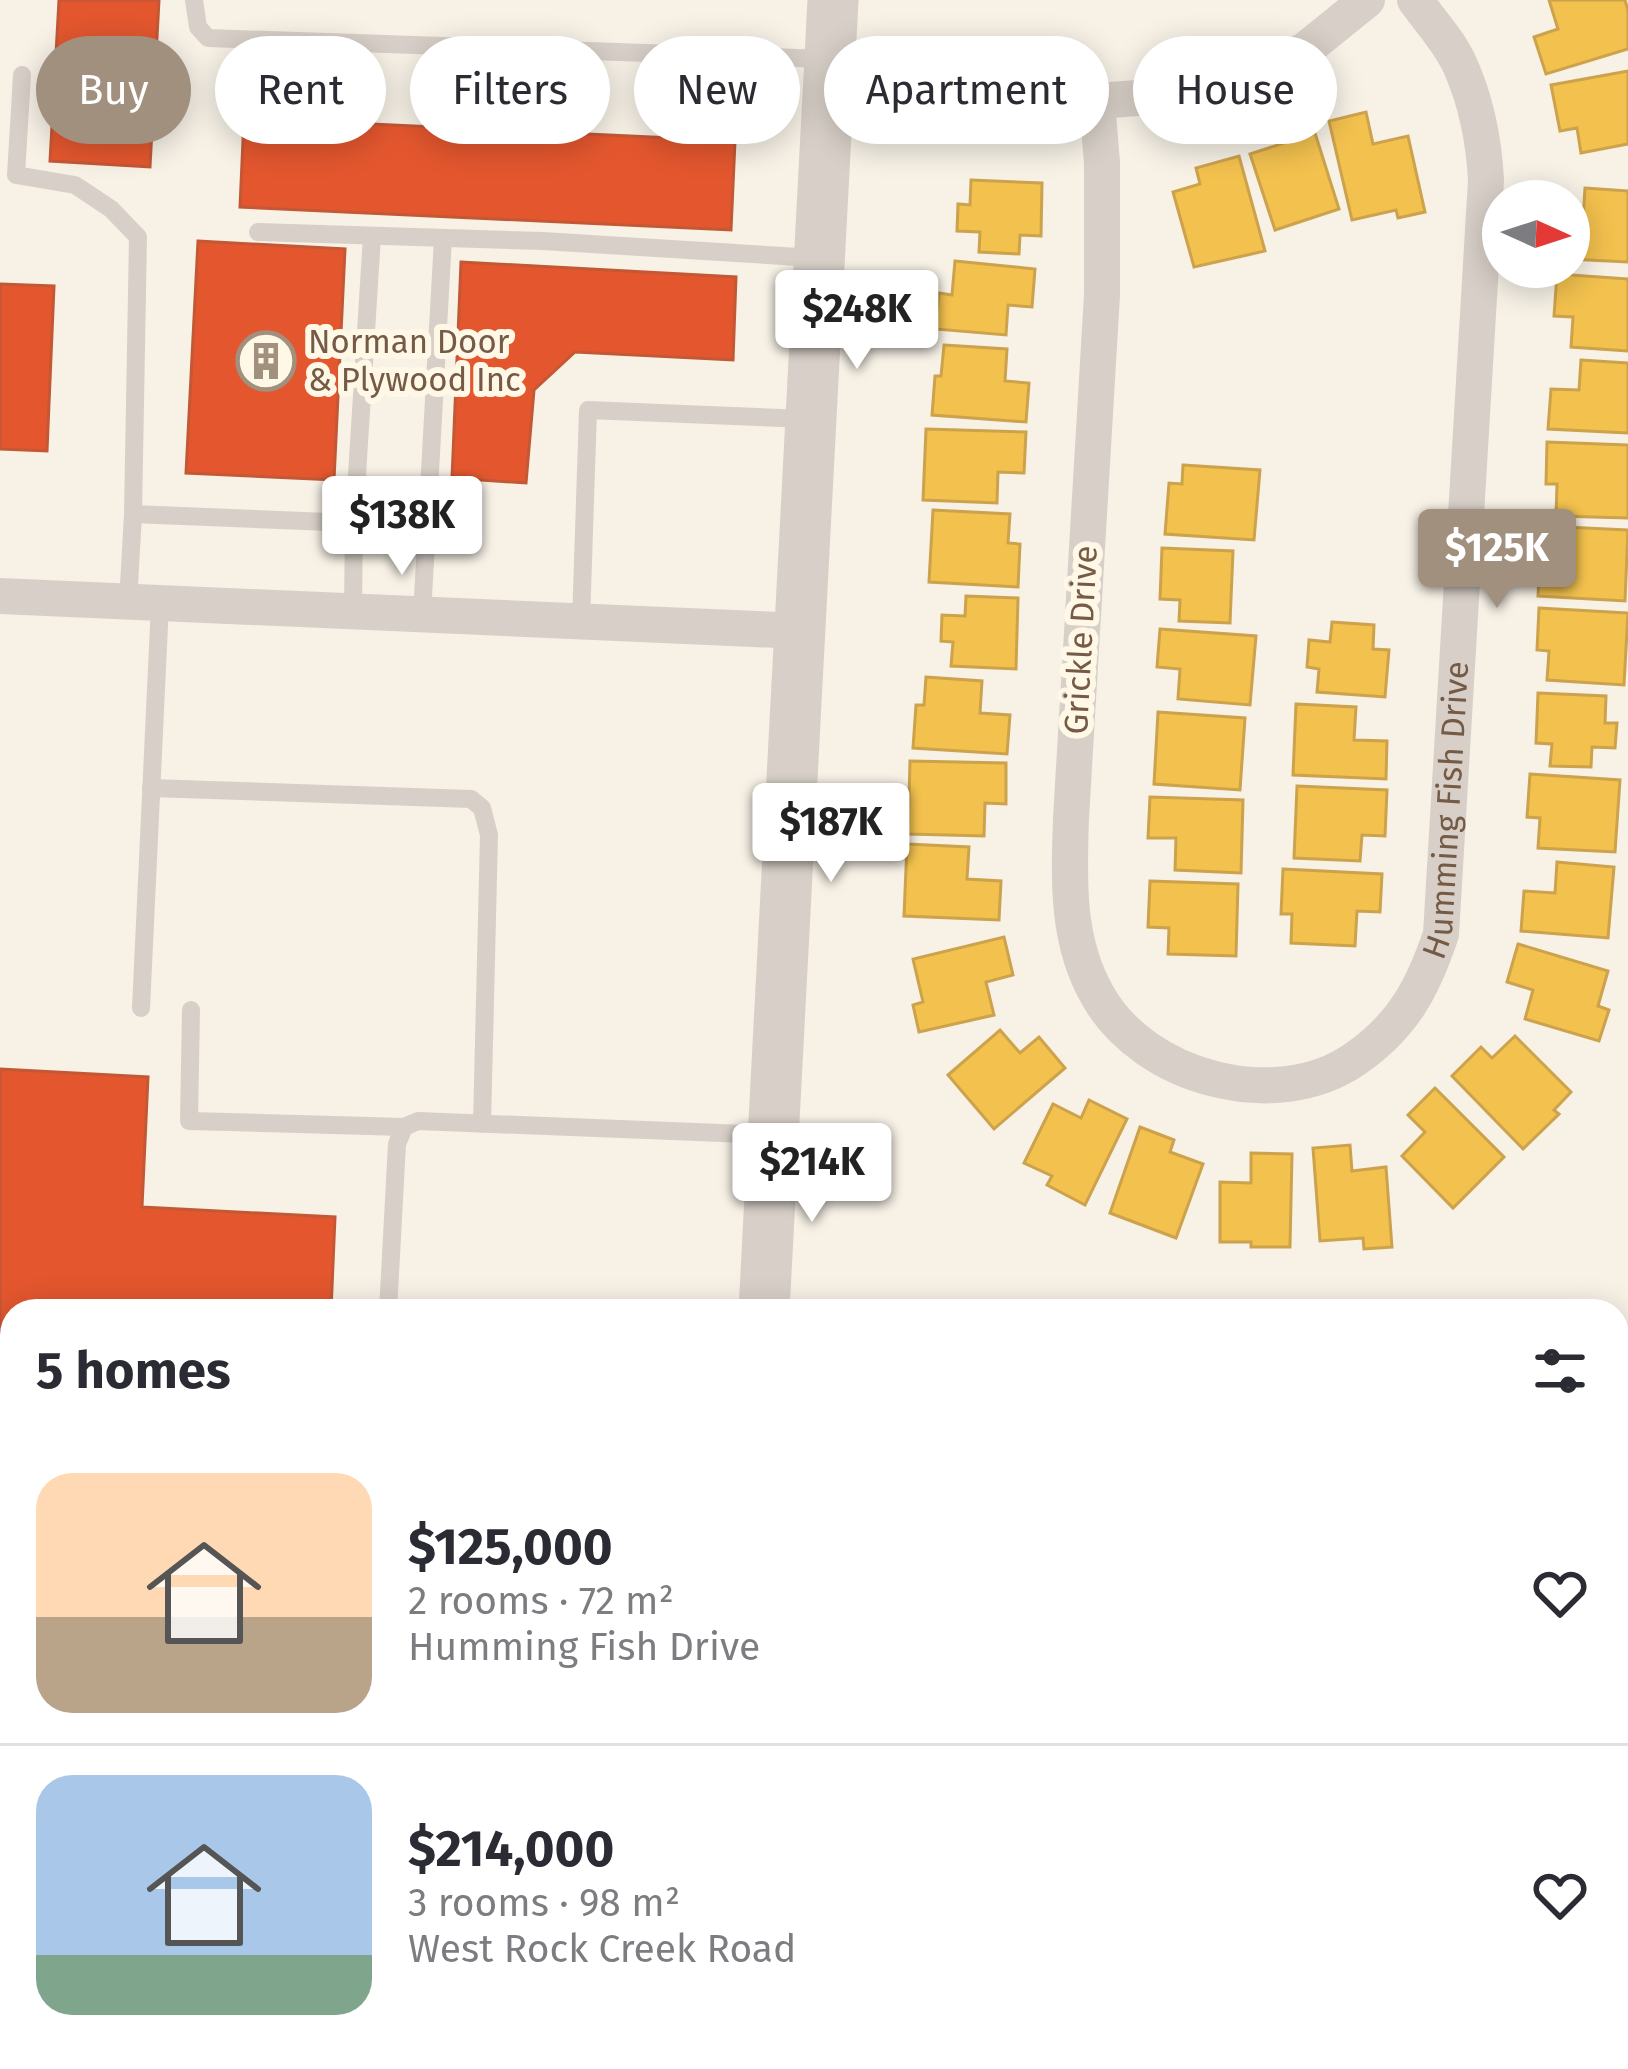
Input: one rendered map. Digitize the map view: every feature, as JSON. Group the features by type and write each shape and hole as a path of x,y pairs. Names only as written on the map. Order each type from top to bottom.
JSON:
{"main road":[{"path":"831,36 833,0"},
{"path":"765,1299 825,144"}],"street":[{"path":"1109,100 1178,95 1250,76 1306,50 1367,0"},
{"name":"Humming Fish Drive","path":"1246,1084 1282,1084 1322,1076 1353,1061 1411,1006 1441,934 1485,166 1478,118 1460,64 1415,0"},
{"name":"Grickle Drive","path":"1100,144 1102,295 1071,818 1073,931 1098,997 1114,1021 1140,1044 1168,1064 1246,1084"},
{"path":"0,596 801,631"}],"lane":[{"path":"194,0 198,27 208,38 824,84"},
{"path":"22,75 16,175 75,185 111,209 138,237 133,514 144,604 151,788 141,1008"},
{"path":"258,232 566,243 820,259"},
{"path":"352,612 372,236"},
{"path":"422,615 443,238"},
{"path":"581,622 588,410 811,419"},
{"path":"133,514 354,523"},
{"path":"151,788 471,799 482,808 489,835 482,1124"},
{"path":"191,1010 188,1121 404,1127 418,1121 774,1135"},
{"path":"389,1299 397,1144 404,1127"}],"building: Homes":[{"path":"1549,0 1625,0 1628,49 1546,74 1534,37 1558,29"},
{"path":"1628,71 1628,144 1581,153 1577,128 1560,131 1551,85"},
{"path":"1366,112 1373,144 1408,136 1425,212 1398,218 1396,210 1352,220 1334,144 1337,119"},
{"path":"1281,144 1318,144 1339,209 1275,230 1250,154"},
{"path":"1239,156 1265,251 1194,267 1173,192 1200,184 1196,168"},
{"path":"971,180 1042,183 1041,236 1020,235 1019,254 979,252 980,232 957,231 958,204 970,205"},
{"path":"1590,188 1628,191 1628,262 1590,260"},
{"path":"955,261 1035,269 1032,307 1008,305 1006,335 935,329 939,293 952,295"},
{"path":"1590,276 1628,279 1628,351 1571,347 1573,317 1554,316 1556,288 1590,288"},
{"path":"944,345 1007,349 1005,381 1029,383 1026,422 932,415 935,376 941,376"},
{"path":"1581,360 1628,363 1628,433 1548,429 1551,389 1579,390"},
{"path":"926,429 1026,432 1024,473 998,472 997,503 923,500"},
{"path":"1547,442 1628,445 1628,518 1556,516 1557,484 1546,484"},
{"path":"1183,465 1260,470 1254,540 1165,534 1169,483 1182,484"},
{"path":"933,510 1010,514 1008,543 1020,544 1018,587 929,582"},
{"path":"1565,527 1628,530 1625,601 1538,596 1540,557 1563,558"},
{"path":"1162,548 1233,551 1230,623 1179,621 1180,600 1160,599"},
{"path":"966,596 1018,598 1016,669 951,666 953,642 941,641 942,615 965,616"},
{"path":"1539,608 1628,613 1624,685 1547,680 1549,651 1537,650"},
{"path":"1332,622 1374,625 1373,649 1389,650 1385,697 1317,692 1319,669 1307,667 1309,640 1330,642"},
{"path":"1160,629 1256,636 1250,705 1178,699 1180,669 1157,667"},
{"path":"926,677 982,681 980,713 1010,715 1007,754 913,748 916,705 924,705"},
{"path":"1538,693 1606,696 1605,723 1617,723 1615,748 1592,747 1591,767 1550,766 1552,744 1536,743"},
{"path":"1296,704 1356,707 1354,740 1387,741 1386,779 1293,775"},
{"path":"1158,712 1245,718 1240,790 1154,784"},
{"path":"910,761 1006,763 1006,804 985,803 984,836 908,834"},
{"path":"1530,774 1620,780 1615,852 1538,848 1540,818 1527,817"},
{"path":"1297,786 1387,790 1385,836 1362,835 1360,861 1294,858"},
{"path":"1150,797 1243,800 1241,873 1175,870 1176,838 1148,838"},
{"path":"907,844 969,847 967,879 1001,881 999,920 904,916"},
{"path":"1557,862 1614,867 1608,938 1521,931 1524,891 1555,893"},
{"path":"1283,869 1382,874 1380,912 1357,911 1355,946 1291,943 1292,914 1281,914"},
{"path":"1150,881 1238,884 1236,956 1168,954 1169,928 1148,927"},
{"path":"1004,937 1013,975 986,982 994,1015 919,1032 913,1005 923,1002 913,959"},
{"path":"1518,944 1608,971 1598,1006 1609,1010 1599,1041 1525,1019 1533,990 1507,982"},
{"path":"1000,1030 1020,1053 1039,1037 1065,1068 994,1129 948,1075"},
{"path":"1515,1036 1571,1092 1554,1110 1559,1114 1523,1149 1452,1076 1481,1047 1492,1058"},
{"path":"1435,1088 1504,1157 1453,1208 1402,1156 1425,1132 1408,1115"},
{"path":"1089,1100 1127,1119 1085,1205 1047,1185 1052,1176 1024,1163 1053,1104 1081,1118"},
{"path":"1140,1127 1174,1140 1170,1152 1203,1164 1176,1238 1110,1213"},
{"path":"1350,1145 1352,1171 1386,1167 1392,1247 1364,1249 1363,1238 1320,1241 1313,1148"},
{"path":"1251,1153 1292,1154 1290,1247 1220,1242 1220,1182 1251,1183"}],"building: Shops":[{"path":"59,0 159,0 157,36 57,36"},
{"path":"386,125 410,126 410,144 610,144 610,135 634,136 634,144 735,144 731,230 240,207 243,144 386,144"},
{"path":"51,144 151,144 150,167 50,161"},
{"name":"Norman Door & Plywood Inc","path":"198,241 345,249 334,480 186,473"},
{"path":"461,262 736,277 733,360 575,352 534,390 526,483 452,478"},
{"path":"0,284 54,286 47,451 0,449"},
{"path":"0,1069 148,1077 142,1207 335,1217 332,1299 0,1299"}],"place":[{"name":"Norman Door & Plywood Inc","path":"266,361"}]}
